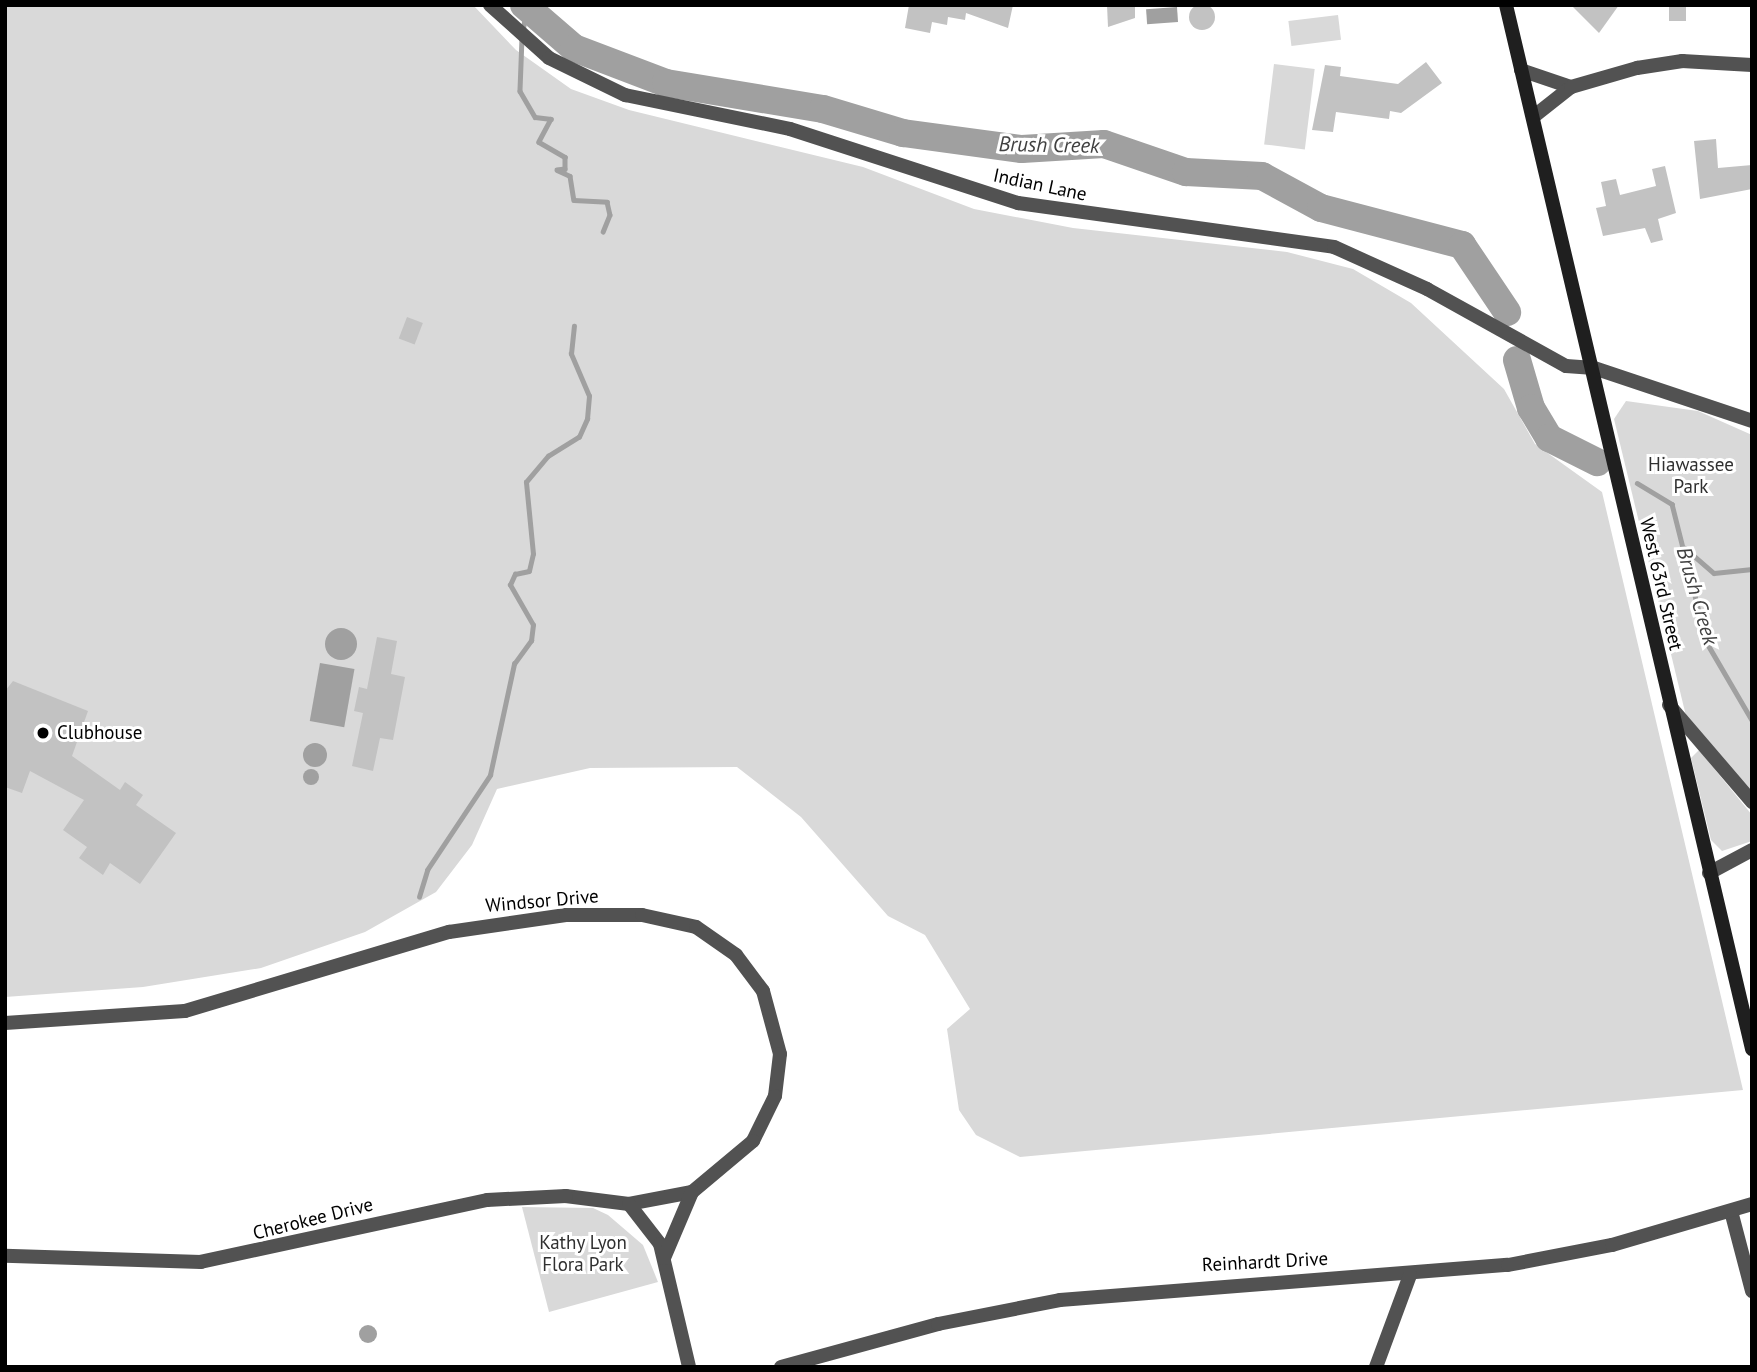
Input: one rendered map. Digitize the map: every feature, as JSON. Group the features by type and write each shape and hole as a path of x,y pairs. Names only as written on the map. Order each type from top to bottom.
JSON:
{"main road":[{"name":"West 63rd Street","path":"1506,5 1594,368 1668,704 1752,1049"}],"street":[{"name":"Indian Lane","path":"494,10 549,58 625,95 790,129 1018,203 1334,247 1427,289 1566,366 1594,368 1752,421"},
{"path":"1533,117 1571,87 1682,61 1752,65"},
{"path":"1521,70 1571,87"},
{"path":"1668,704 1752,802"},
{"path":"1709,873 1752,850"},
{"name":"Windsor Drive","path":"5,1023 196,1009 487,924 600,914 673,919 721,942 753,975 774,1017 780,1054 775,1096 752,1141 692,1192 629,1204"},
{"path":"664,1258 692,1192"},
{"name":"Cherokee Drive","path":"5,1256 201,1262 487,1200 566,1196 629,1204"},
{"path":"629,1204 664,1258 689,1367"},
{"name":"Reinhardt Drive","path":"781,1367 938,1324 1060,1300 1227,1282 1410,1275 1552,1257 1752,1204"},
{"path":"1731,1210 1752,1291"},
{"path":"1376,1367 1410,1275"}],"green space":[{"path":"5,5 473,5 516,50 571,89 629,110 863,167 974,209 1073,228 1287,252 1353,269 1411,303 1504,389 1535,444 1602,492 1743,1090 1020,1157 976,1135 959,1110 947,1029 970,1009 925,935 888,916 801,817 737,767 590,768 497,789 472,845 436,892 365,932 261,968 143,987 5,997"},
{"path":"1338,15 1341,40 1291,46 1288,21"},
{"path":"1274,64 1315,69 1305,149 1264,144"},
{"name":"Hiawassee Park","path":"1626,401 1698,411 1752,435 1752,793 1686,716 1614,419"},
{"path":"1699,750 1752,815 1752,841 1722,851 1711,840 1691,758"},
{"name":"Kathy Lyon Flora Park","path":"522,1207 593,1208 608,1215 643,1245 658,1282 549,1312"}],"shaded area":[{"path":"1177,7 1178,22 1147,24 1146,9"},
{"path":"341,628 352,633 357,644 352,655 341,660 330,655 325,644 330,633"},
{"path":"320,663 354,669 344,727 310,721"},
{"path":"315,743 326,750 327,755 320,766 315,767 304,760 303,755 310,744"},
{"path":"311,769 319,777 311,785 303,777"},
{"path":"364,1325 372,1325 377,1334 375,1341 364,1343 359,1338 359,1330"}],"building":[{"path":"1202,4 1211,8 1215,17 1211,26 1202,30 1193,26 1189,17 1193,8"},
{"path":"909,5 1013,5 1008,28 966,13 965,20 948,17 947,25 932,22 930,33 905,28"},
{"path":"1107,5 1135,5 1135,18 1108,27"},
{"path":"1571,5 1619,5 1599,33"},
{"path":"1669,5 1686,5 1686,21 1669,21"},
{"path":"1426,62 1442,83 1401,113 1390,111 1389,119 1336,112 1333,132 1312,130 1325,65 1341,67 1340,76 1398,84"},
{"path":"1716,139 1718,168 1752,165 1752,189 1700,199 1694,141"},
{"path":"1665,166 1676,213 1658,219 1663,240 1651,243 1645,228 1603,236 1596,208 1606,206 1601,182 1616,179 1620,195 1656,186 1652,169"},
{"path":"407,317 423,323 415,345 399,338"},
{"path":"377,637 397,641 391,674 405,677 393,740 380,738 373,771 352,766 363,713 354,711 359,687 367,689"},
{"path":"13,681 88,711 72,756 120,790 125,782 143,795 136,805 176,833 140,884 110,863 103,875 79,858 87,847 63,830 84,800 30,771 22,793 5,787 5,691"}],"waterway":[{"name":"Brush Creek","path":"524,5 574,48 666,83 823,109 903,133 1022,149 1104,144 1186,172 1262,176 1321,208 1462,245 1507,312"},
{"path":"523,29 526,8"},
{"path":"522,38 520,91 535,117 551,119 539,142 565,157 565,169 557,170 570,176 574,200 607,202 610,215 603,232"},
{"path":"419,897 427,870 490,775 514,664 531,641 533,625 510,585 515,574 529,571 533,554 526,482 548,456 579,437 587,419 589,396 571,354 574,326"},
{"name":"Brush Creek","path":"1517,360 1531,408 1549,438 1597,462"},
{"name":"Brush Creek","path":"1637,483 1672,504 1707,643 1752,720"},
{"path":"1685,548 1714,573 1752,569"}],"place":[{"name":"Clubhouse","path":"43,733"}]}
